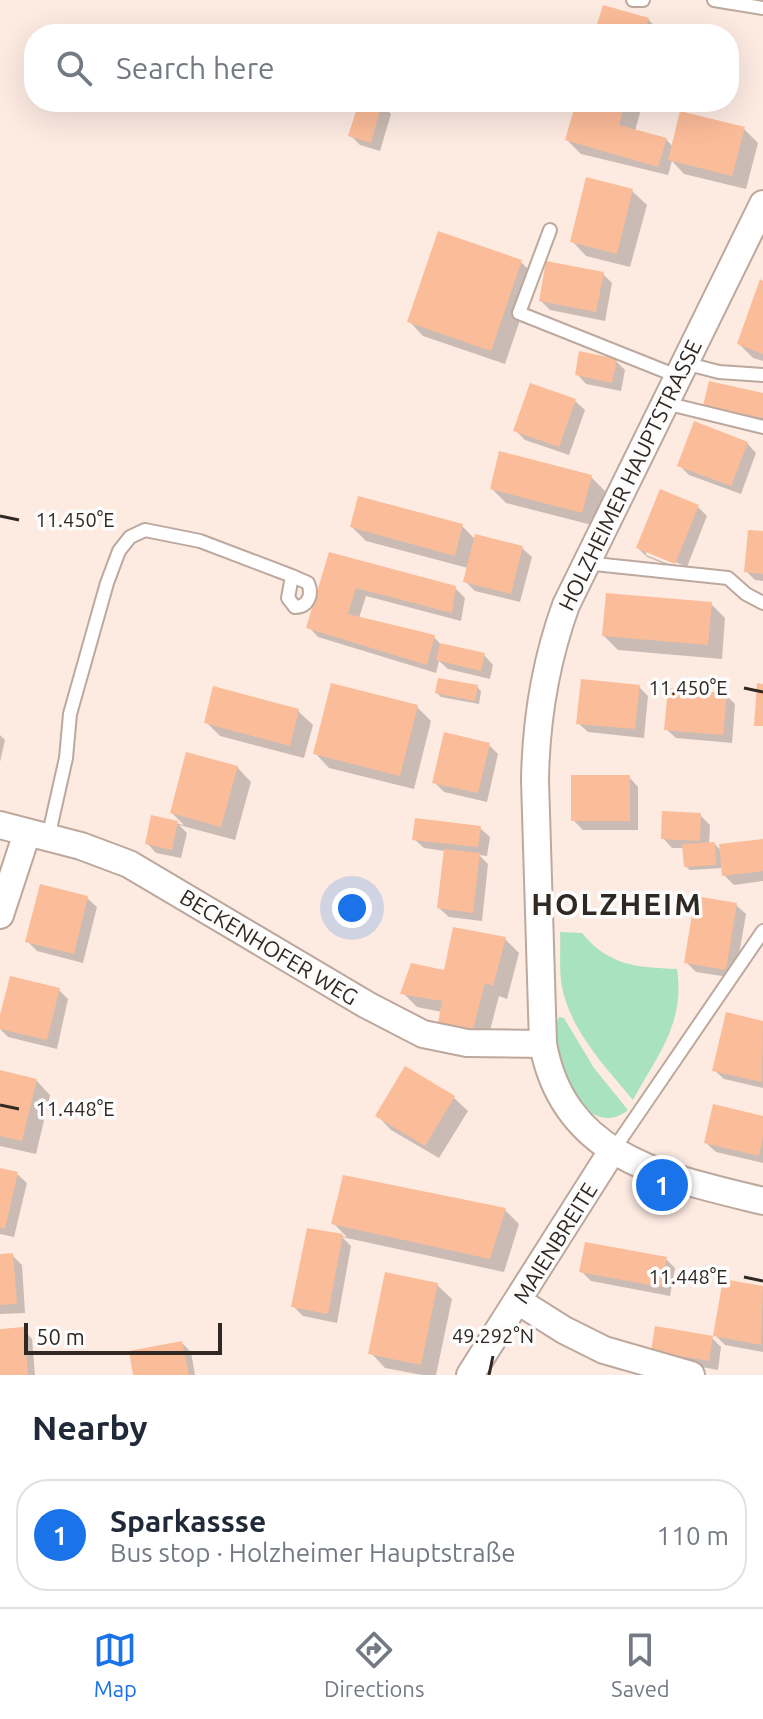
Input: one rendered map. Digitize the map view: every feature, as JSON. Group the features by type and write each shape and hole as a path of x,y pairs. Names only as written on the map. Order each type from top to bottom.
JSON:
{"street":[{"name":"HOLZHEIMER HAUPTSTRASSE","path":"763,204 585,563 554,638 544,678 535,740 543,1044 551,1074 581,1126 612,1151 700,1184 763,1201"},
{"name":"BECKENHOFER WEG","path":"0,825 81,846 129,864 367,1005 423,1034 467,1043 543,1044"},
{"path":"0,915 38,835"},
{"name":"MAIENBREITE","path":"470,1375 612,1151"},
{"path":"518,1301 564,1330 604,1350 691,1375"}],"lane":[{"path":"633,0 643,0"},
{"path":"714,0 763,8"},
{"path":"550,230 519,313 681,370 763,375"},
{"path":"664,403 763,427"},
{"path":"38,835 66,758 70,714 107,583 119,551 130,537 145,530 200,541 292,576"},
{"path":"585,563 728,578 746,594 763,603"},
{"path":"612,1151 763,931"}],"green space":[{"path":"560,932 582,933 602,952 624,963 677,969 677,1006 673,1022 660,1053 633,1100 575,1024 561,980"},
{"path":"559,1017 564,1018 594,1068 628,1110 612,1118 596,1115 571,1090 557,1051"}],"building":[{"path":"603,5 649,18 647,24 597,24"},
{"path":"356,112 379,112 371,143 348,136"},
{"path":"573,112 622,112 619,125 667,138 658,167 565,140"},
{"path":"680,112 745,127 732,176 668,160"},
{"path":"586,177 633,189 617,254 570,242"},
{"path":"438,231 522,260 491,351 407,322"},
{"path":"546,261 604,272 596,312 539,301"},
{"path":"760,279 763,281 763,354 737,344"},
{"path":"579,351 617,359 612,383 575,375"},
{"path":"709,381 763,393 763,418 703,406"},
{"path":"530,383 576,399 559,447 513,431"},
{"path":"694,421 748,442 731,486 677,466"},
{"path":"499,451 592,475 582,513 490,489"},
{"path":"660,489 699,505 675,564 636,548"},
{"path":"358,496 463,524 455,556 350,527"},
{"path":"748,530 763,531 763,574 744,572"},
{"path":"475,534 523,546 511,594 463,582"},
{"path":"329,552 456,586 452,613 356,588 348,614 435,635 427,665 306,628"},
{"path":"606,593 712,602 708,645 602,636"},
{"path":"440,643 485,653 481,671 436,660"},
{"path":"438,678 478,685 475,701 435,693"},
{"path":"581,679 640,685 635,729 576,724"},
{"path":"331,683 418,705 400,776 313,754"},
{"path":"757,683 763,684 763,726 754,726"},
{"path":"213,686 299,709 290,746 204,723"},
{"path":"668,688 727,693 723,735 664,730"},
{"path":"444,732 490,743 478,793 432,783"},
{"path":"186,752 238,766 221,827 170,813"},
{"path":"571,775 630,775 630,821 571,821"},
{"path":"662,811 701,813 700,841 661,839"},
{"path":"151,815 178,821 172,850 145,844"},
{"path":"415,818 481,826 478,847 412,840"},
{"path":"763,839 763,871 722,876 719,844"},
{"path":"715,842 716,865 684,867 682,844"},
{"path":"444,849 480,853 473,913 437,908"},
{"path":"40,884 88,896 74,954 25,942"},
{"path":"695,896 737,903 726,970 684,963"},
{"path":"453,927 506,937 493,986 485,983 471,1037 437,1029 442,1001 400,994 411,963 444,970"},
{"path":"10,976 60,988 47,1040 0,1029 0,1015"},
{"path":"726,1012 763,1021 762,1082 712,1071"},
{"path":"405,1066 455,1096 425,1146 375,1116"},
{"path":"0,1070 37,1079 22,1141 0,1136"},
{"path":"713,1104 763,1116 759,1156 704,1143"},
{"path":"0,1168 18,1172 5,1229 0,1227"},
{"path":"343,1175 506,1208 490,1259 331,1224"},
{"path":"307,1228 343,1234 328,1314 291,1307"},
{"path":"585,1242 667,1257 661,1287 579,1272"},
{"path":"13,1253 17,1304 0,1305 0,1254"},
{"path":"385,1272 438,1283 421,1365 368,1354"},
{"path":"723,1279 763,1286 761,1345 713,1336"},
{"path":"655,1326 713,1336 709,1361 651,1351"},
{"path":"24,1327 28,1375 0,1375 0,1329"},
{"path":"182,1341 189,1375 133,1375 129,1351"}],"place":[{"name":"Sparkassse","path":"662,1185"}],"district":[{"name":"HOLZHEIM","path":"617,905"}]}
